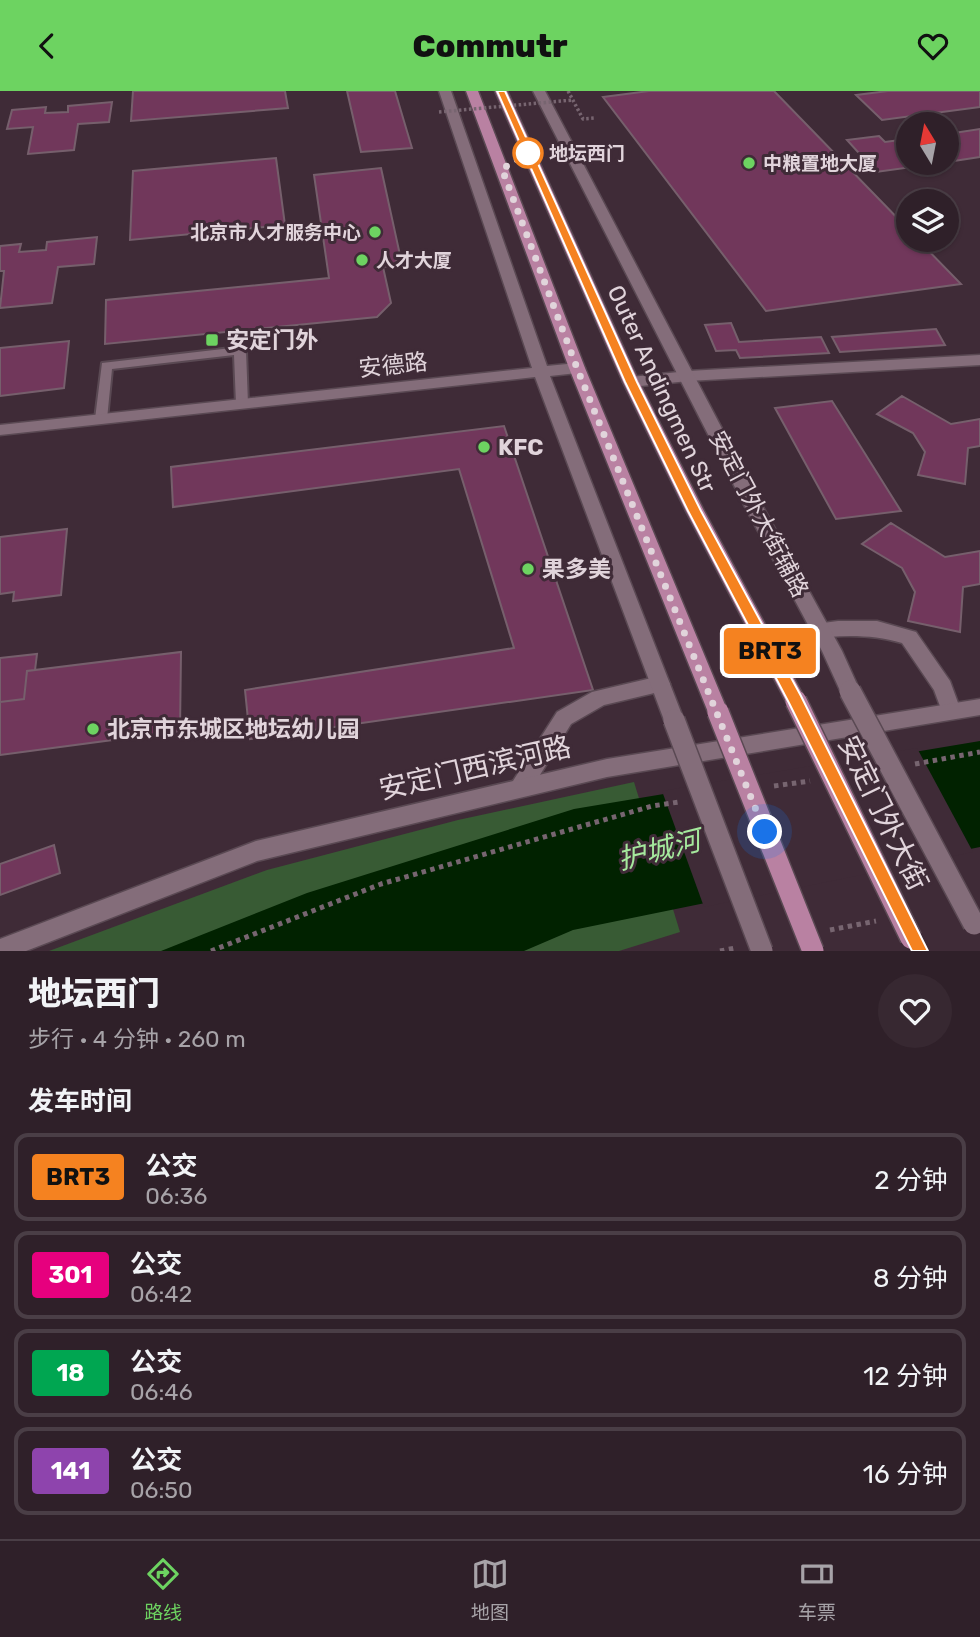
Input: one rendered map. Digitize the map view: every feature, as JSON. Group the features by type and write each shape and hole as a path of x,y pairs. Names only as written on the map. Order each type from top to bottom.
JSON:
{"main road":[{"path":"472,91 577,368 815,942"},
{"name":"Outer Andingmen Str","path":"501,91 631,382 695,511 796,701"},
{"name":"安定门外大街","path":"796,701 915,944"}],"street":[{"path":"445,91 541,372 674,720 755,948"},
{"name":"安定门外大街辅路","path":"539,91 654,317 688,376 752,505 821,630 850,691 977,930"},
{"path":"631,382 688,376 980,361"},
{"name":"安德路","path":"0,430 577,368"},
{"path":"762,638 821,630 877,628 909,637 943,687 951,711"},
{"path":"522,787 564,718 599,698 660,684"},
{"name":"安定门西滨河路","path":"0,950 256,851 607,768 980,707"}],"lane":[{"path":"101,419 106,366 210,354 240,351 242,404"}],"path":[{"path":"568,91 583,119 595,118"},
{"path":"439,112 573,100"},
{"path":"909,765 980,752"},
{"path":"760,789 814,780"},
{"path":"211,951 382,884 652,806 693,799"},
{"path":"815,942 884,919"},
{"path":"720,951 755,948"}],"shaded area":[{"path":"634,782 680,932 619,951 49,951 267,870 458,820"}],"water":[{"name":"护城河","path":"980,741 980,847 573,930 524,951 161,951 307,893 574,809"}],"pier":[{"path":"917,748 973,852 704,907 662,791"}],"building":[{"path":"133,91 285,91 288,108 131,121"},
{"path":"347,91 395,91 412,148 361,152"},
{"name":"中粮置地大厦","path":"649,91 774,91 896,217 896,252 930,252 961,284 766,311 603,97"},
{"path":"888,91 980,91 980,107 942,112 896,112 896,118 882,120 856,95"},
{"path":"112,102 109,122 78,124 74,150 28,154 33,127 7,129 12,110 46,107 45,113 68,112 68,106"},
{"path":"980,129 980,157 959,160 959,132"},
{"path":"879,136 885,142 896,141 896,169 876,172 847,140"},
{"path":"276,158 285,225 130,240 133,171"},
{"name":"人才大厦","path":"381,168 400,255 394,265 383,267 391,303 377,317 105,344 106,300 329,278 314,175"},
{"path":"97,237 94,264 58,267 52,303 0,308 4,271 0,271 0,246 21,244 19,252 46,250 47,242"},
{"path":"731,323 739,342 821,337 829,353 740,358 736,350 716,351 705,325"},
{"path":"936,329 945,345 840,352 832,337"},
{"path":"69,341 64,388 0,396 0,348"},
{"path":"902,396 951,424 980,419 980,446 968,448 965,484 918,475 925,452 913,433 877,414"},
{"path":"832,401 901,511 836,519 775,408"},
{"path":"504,426 593,690 250,739 245,690 514,648 459,469 173,507 171,467"},
{"path":"891,523 945,557 980,551 980,584 963,587 960,632 908,621 915,592 902,568 862,544"},
{"path":"67,529 61,595 13,601 14,592 0,594 0,537"},
{"path":"181,652 180,731 0,755 0,702 24,699 27,671"},
{"path":"37,654 35,670 27,671 24,699 0,702 0,658"},
{"path":"54,845 60,873 0,895 0,864"}],"bus line":[{"name":"BRT3","path":"501,91 631,382 695,511 796,701 919,951"}],"place":[{"name":"地坛西门","path":"528,153"},
{"name":"中粮置地大厦","path":"749,163"},
{"name":"北京市人才服务中心","path":"375,232"},
{"name":"人才大厦","path":"362,260"},
{"name":"安定门外","path":"212,340"},
{"name":"KFC","path":"484,447"},
{"name":"果多美","path":"528,569"},
{"name":"北京市东城区地坛幼儿园","path":"93,729"}],"route":[{"path":"528,153 502,169 577,368 765,832"}]}
